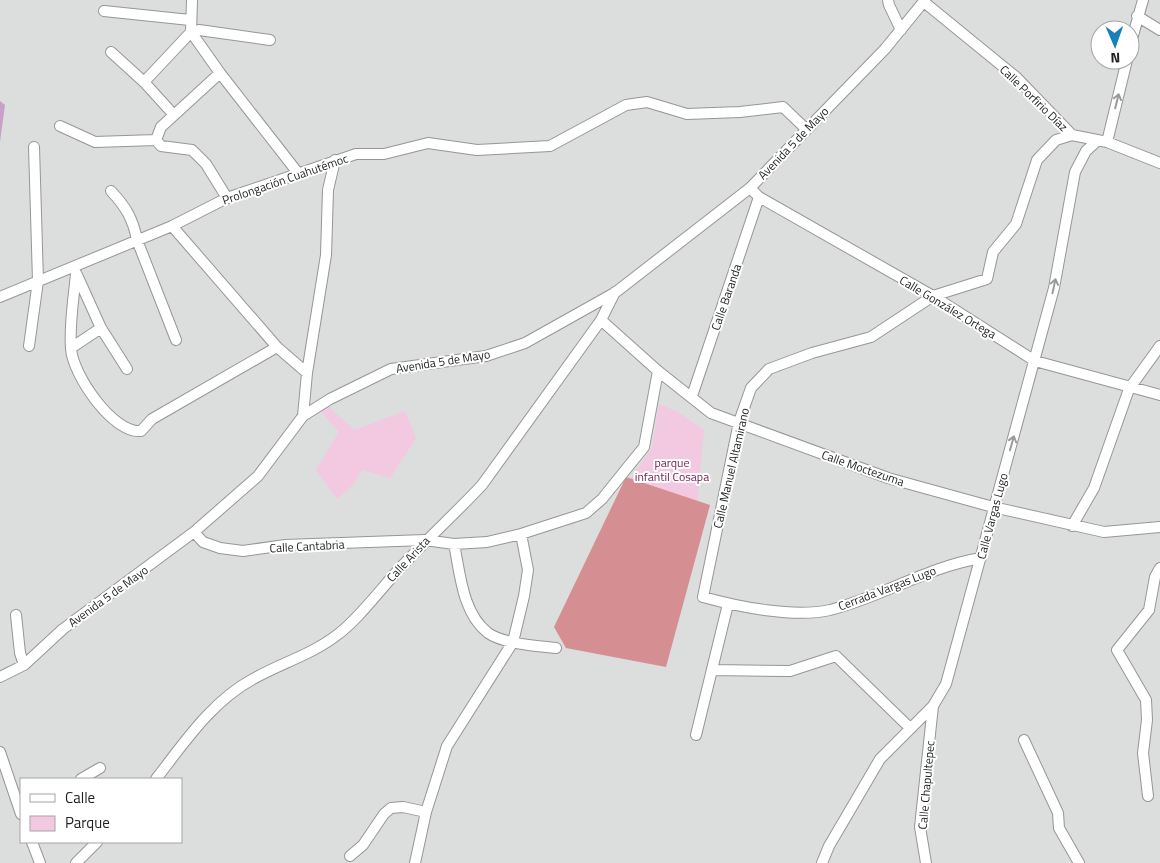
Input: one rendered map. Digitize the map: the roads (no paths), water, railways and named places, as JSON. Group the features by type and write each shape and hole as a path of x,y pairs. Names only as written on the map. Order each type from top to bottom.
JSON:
{"street":[{"path":"192,0 191,32 220,73 298,173"},
{"path":"888,0 901,30"},
{"path":"1136,20 1142,0"},
{"name":"Avenida 5 de Mayo","path":"0,677 24,665 63,629 194,532 258,476 303,416 330,398 391,369 486,356 525,342 616,292 750,188 806,128 885,50 924,1"},
{"name":"Calle Porfirio Díaz","path":"924,1 1016,77 1072,135 1102,141 1160,163"},
{"path":"104,11 190,20"},
{"path":"1137,16 1160,30"},
{"path":"144,82 191,32 200,30 270,40"},
{"path":"111,52 144,82 174,115"},
{"path":"1102,141 1124,70"},
{"path":"156,140 161,127 220,73"},
{"name":"Prolongación Cuahutémoc","path":"0,297 38,281 74,270 137,240 172,226 227,198 356,154 384,154 428,143 477,150 550,146 626,105 647,102 687,114 740,112 783,107 806,128"},
{"path":"60,126 95,142 156,140"},
{"name":"Calle Manuel Altamirano","path":"703,598 739,422 750,388 769,369 812,353 871,337 933,296 987,278 993,252 1016,224 1037,160 1056,140 1072,135"},
{"path":"156,140 161,146 192,150 206,164 227,198"},
{"name":"Calle Vargas Lugo","path":"822,863 829,846 880,759 933,706 946,684 1054,288 1075,172 1086,151 1102,141"},
{"path":"29,346 38,281 34,147"},
{"path":"303,416 307,373 326,255 328,190 335,160"},
{"name":"Calle González Ortega","path":"750,188 759,197 933,296 1035,361 1129,389 1160,396"},
{"path":"111,191 126,207 134,224 137,240 176,340"},
{"name":"Calle Baranda","path":"692,396 759,197"},
{"path":"172,226 277,347 307,373"},
{"path":"74,270 71,348 73,361 99,406 118,423 133,432 141,431 152,418 277,347"},
{"path":"74,270 101,328 127,369"},
{"name":"Calle Arista","path":"157,778 192,731 233,691 254,678 314,651 339,634 425,540 482,485 601,320 616,292"},
{"name":"Calle Moctezuma","path":"601,320 658,371 692,396 711,413 888,478 993,506 1104,532 1160,527"},
{"path":"71,348 101,328"},
{"path":"1072,526 1094,488 1129,389 1160,346"},
{"name":"Calle Cantabria","path":"194,532 203,542 220,548 243,551 285,545 425,540 454,544 487,542 521,534 586,513 602,500 644,447 658,371"},
{"path":"415,863 426,812 447,746 512,642 524,596 528,570 521,534"},
{"path":"454,544 463,591 475,617 488,633 512,642 556,648"},
{"name":"Cerrada Vargas Lugo","path":"703,598 775,612 828,610 850,604 928,572 981,558"},
{"path":"1148,796 1143,753 1147,720 1146,700 1117,650 1149,610 1155,577 1160,568"},
{"path":"696,734 714,670 728,604"},
{"path":"16,615 24,665"},
{"path":"714,670 790,671 836,656 910,728"},
{"name":"Calle Chapultepec","path":"926,863 920,827 933,706"},
{"path":"1024,740 1058,813 1059,828 1079,863"},
{"path":"0,752 2,766 20,811"},
{"path":"83,778 100,768"},
{"path":"350,856 363,845 384,814 391,808 404,807 426,812"},
{"path":"32,843 40,863"},
{"path":"76,863 96,843"}],"park label":[{"name":"parque infantil Cosapa","path":"672,469"}]}
